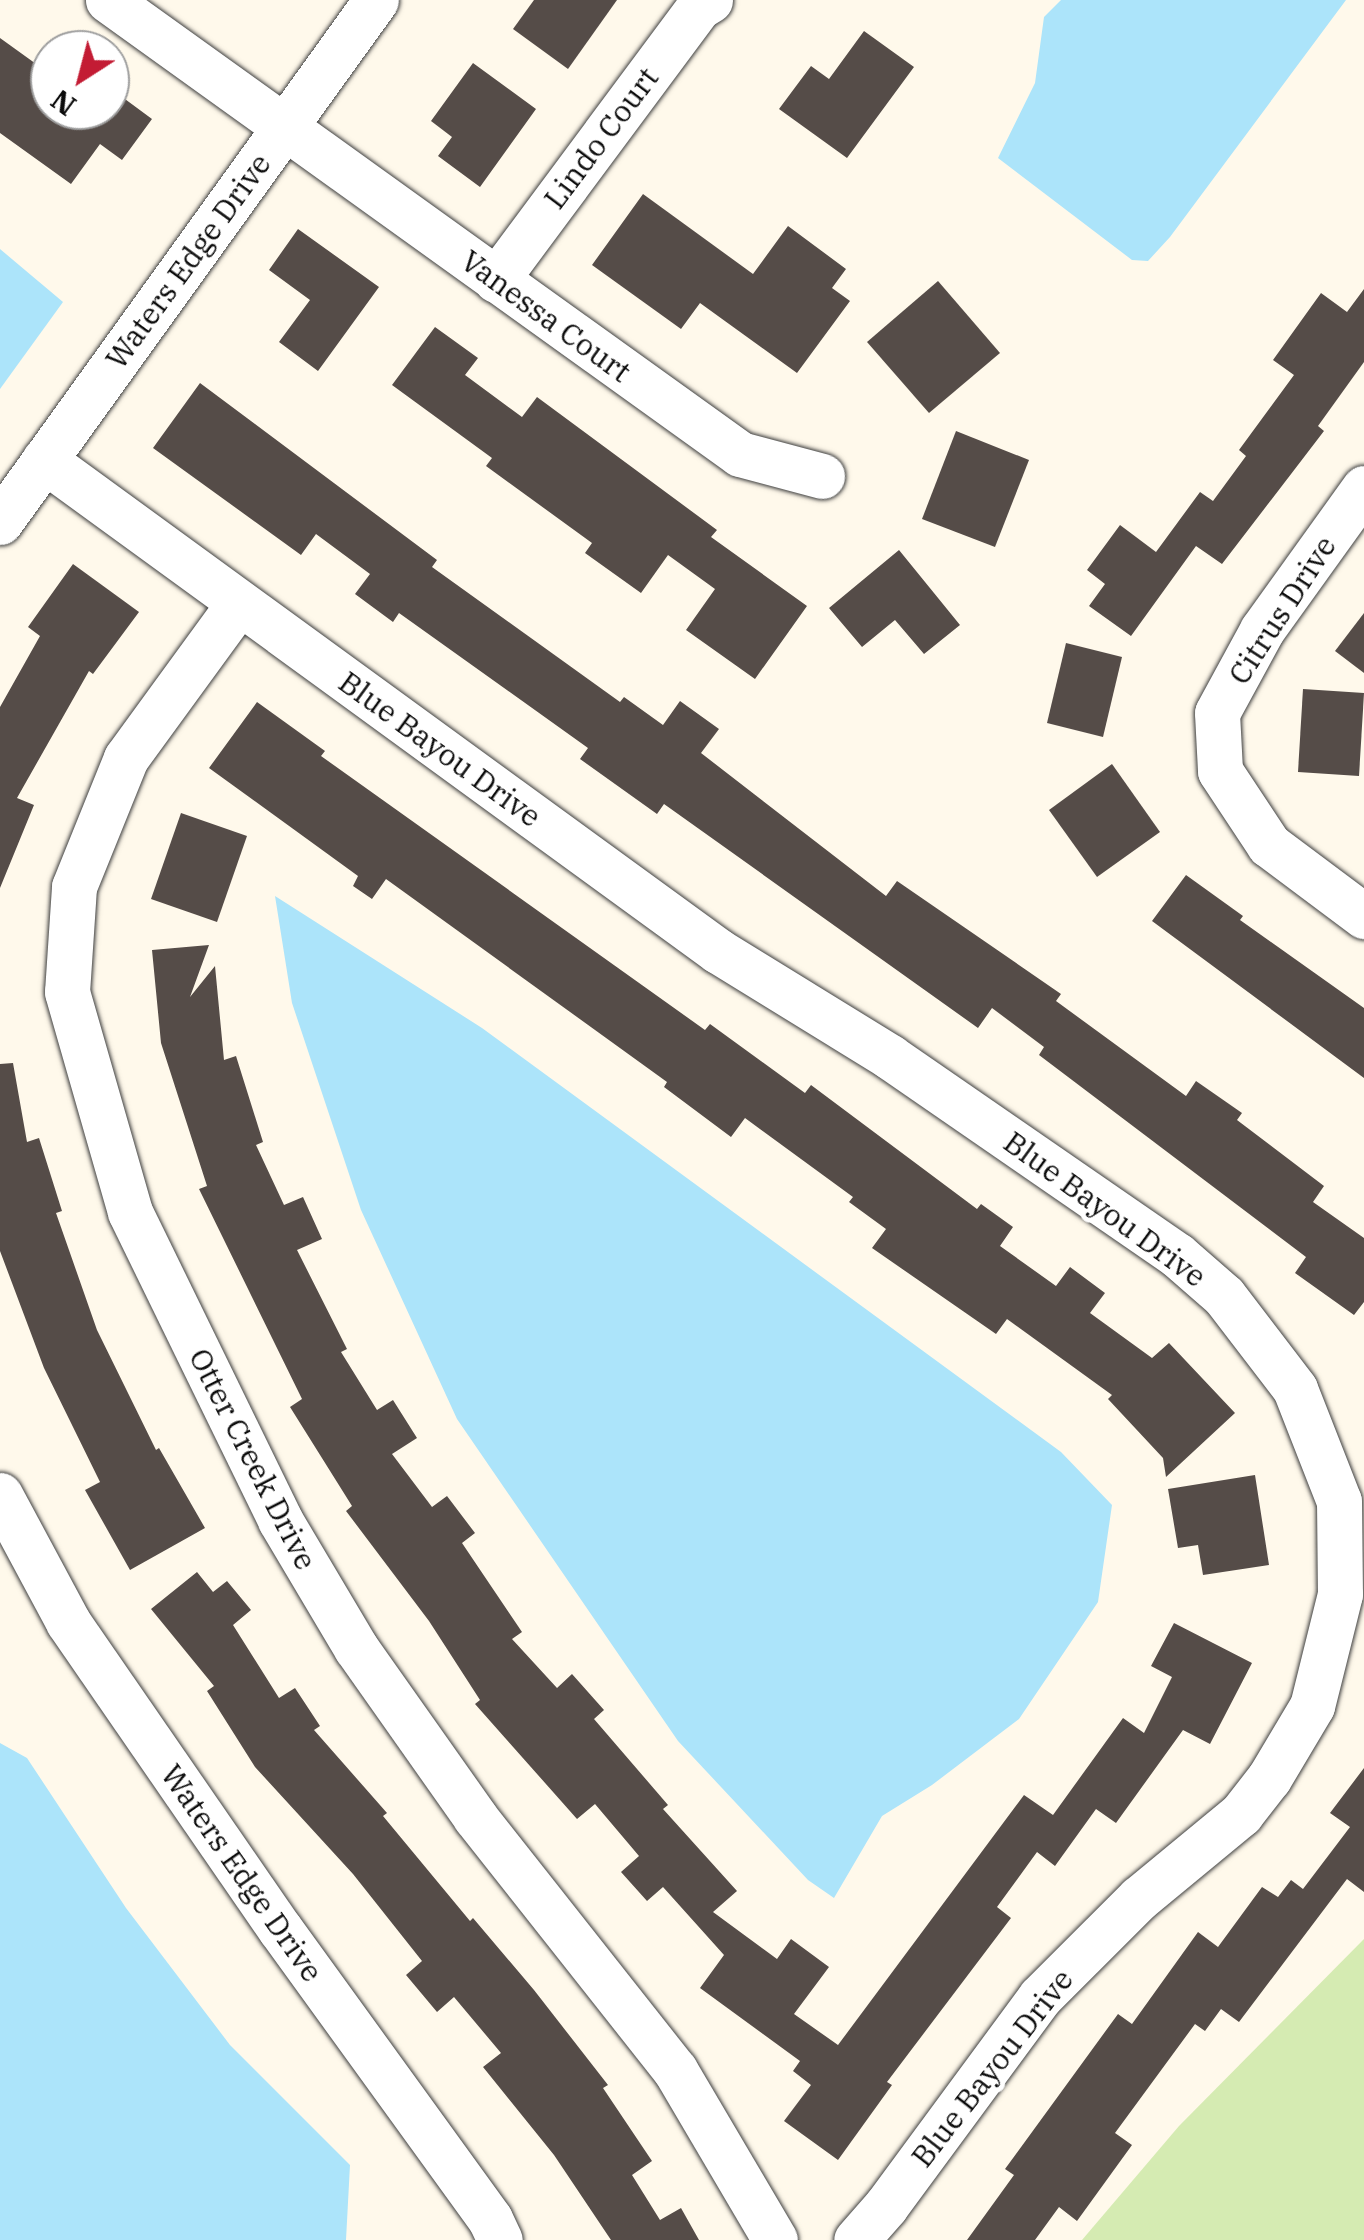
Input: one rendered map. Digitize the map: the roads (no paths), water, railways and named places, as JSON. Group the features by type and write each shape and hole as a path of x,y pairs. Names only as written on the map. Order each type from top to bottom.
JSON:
{"street":[{"name":"Vanessa Court","path":"108,0 740,454 822,476"},
{"name":"Waters Edge Drive","path":"0,522 376,0"},
{"name":"Lindo Court","path":"496,280 699,7 710,0"},
{"name":"Blue Bayou Drive","path":"44,460 718,951 890,1057 1177,1255 1224,1296 1294,1390 1352,1499 1340,1594 1312,1706 1269,1778 1241,1814 1139,1898 1040,1998 886,2206 856,2240"},
{"name":"Citrus Drive","path":"1364,488 1262,630 1218,713 1220,771 1269,845 1364,916"},
{"name":"Otter Creek Drive","path":"240,603 126,758 74,887 67,992 130,1212 280,1520 356,1648 474,1817 676,2070 775,2240"},
{"name":"Waters Edge Drive","path":"0,1495 68,1622 280,1929 490,2219 500,2240"}],"water":[{"path":"1061,0 1346,0 1170,237 1148,261 1132,260 998,158 1035,83 1044,17"},
{"path":"0,249 63,302 0,389"},
{"path":"275,896 482,1028 1061,1452 1112,1505 1098,1602 1019,1719 932,1785 882,1816 834,1898 808,1880 678,1741 457,1419 361,1210 292,1003"},
{"path":"0,1743 27,1758 126,1908 230,2045 350,2165 346,2240 0,2240"}]}
